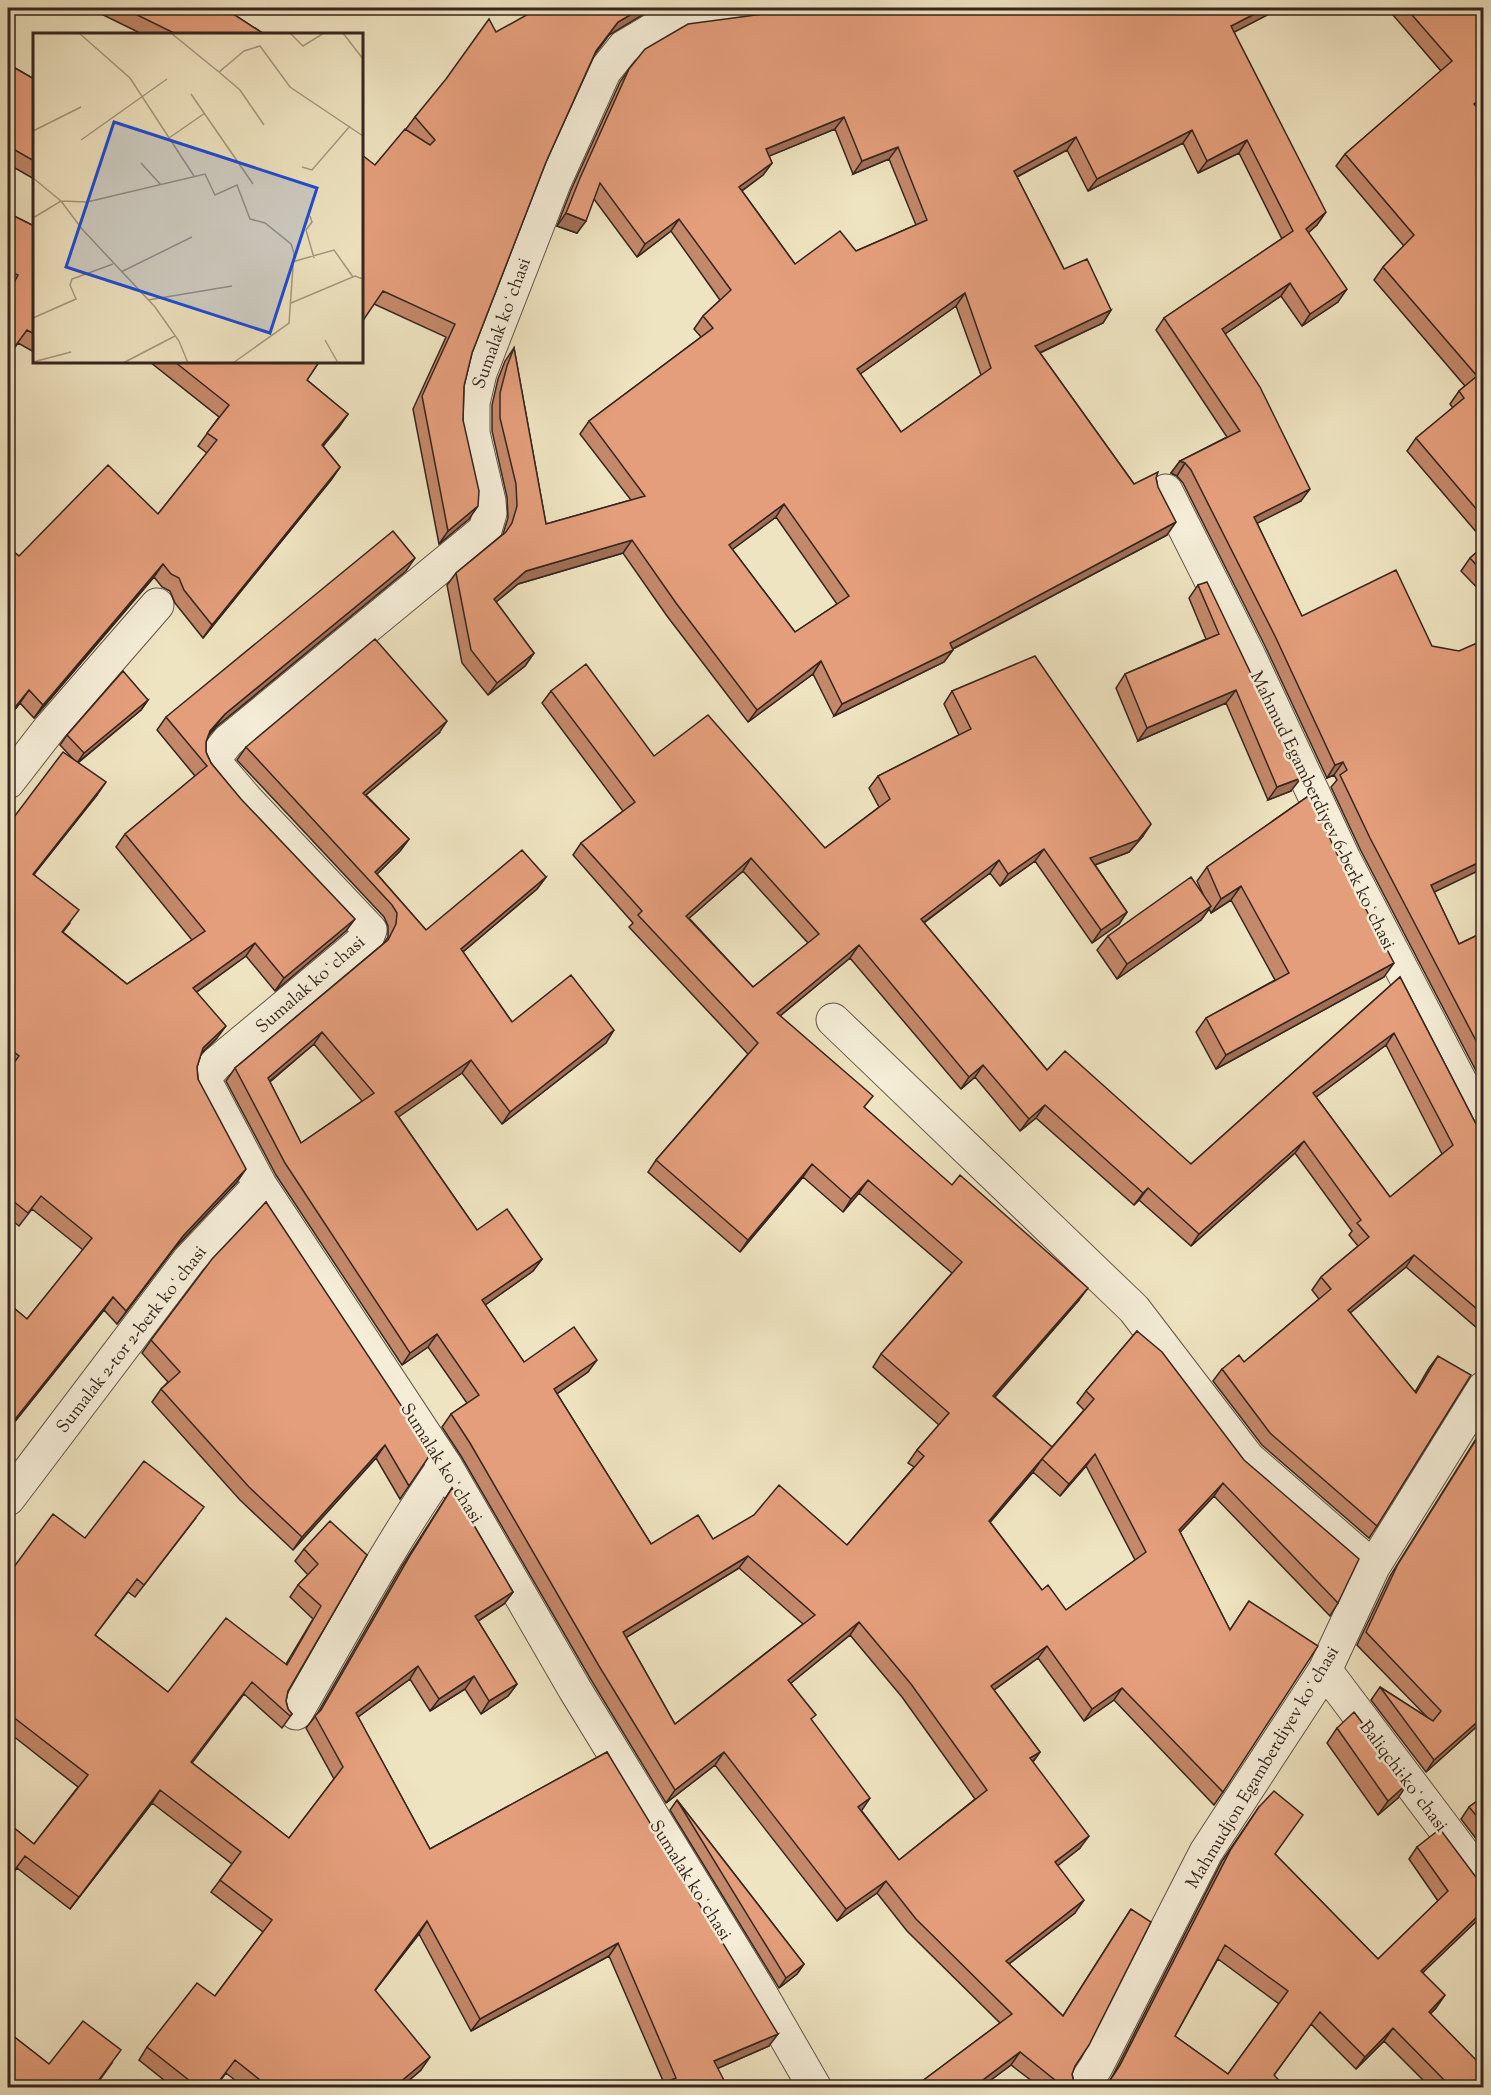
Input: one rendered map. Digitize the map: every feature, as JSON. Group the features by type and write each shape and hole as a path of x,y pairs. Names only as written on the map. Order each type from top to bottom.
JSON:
{"street":[{"name":"Sumalak koʻchasi","path":"752,8 673,18 624,47 604,72 554,183 480,373 473,403 473,433 489,501 490,513 485,530 228,741 216,756 216,764 246,800 370,930 367,938 234,1048 208,1073 206,1083 260,1185 445,1465 574,1688 758,1989 815,2088"},
{"name":"Mahmud Egamberdiyev 6-berk koʻchasi","path":"1166,491 1249,656 1344,859 1484,1127"},
{"path":"8,782 50,728 157,605"},
{"path":"833,1020 1134,1309 1248,1458 1373,1567"},
{"name":"Sumalak 2-tor 2-berk koʻchasi","path":"8,1499 189,1260 260,1185"},
{"name":"Mahmudjon Egamberdiyev koʻchasi","path":"1082,2088 1101,2057 1206,1852 1325,1670 1373,1567 1484,1388"},
{"path":"296,1713 376,1576 445,1465"},
{"name":"Baliqchi koʻchasi","path":"1325,1670 1484,1881"}],"building":[{"path":"123,8 224,8 262,33 174,33"},
{"path":"539,8 642,8 618,22 596,51 546,162 472,353 464,386 463,420 479,491 478,506 448,531 422,396 455,324 383,291 363,321 363,156 375,165 405,129 430,145 435,140 415,117 446,79 489,19 496,32"},
{"path":"774,8 1266,8 1231,26 1326,212 1306,229 1347,289 1310,314 1290,283 1222,329 1260,387 1310,489 1254,517 1302,616 1396,570 1432,646 1459,651 1484,640 1484,860 1431,885 1459,944 1484,932 1484,1056 1370,838 1340,775 1347,770 1343,762 1335,765 1275,636 1191,470 1180,461 1240,431 1164,318 1293,231 1247,140 1207,161 1192,130 1097,179 1076,137 1014,171 1064,269 1087,259 1111,310 1035,346 1134,484 1158,472 1156,478 1158,487 1176,522 950,643 953,650 842,704 821,661 757,710 676,603 632,540 526,571 494,599 534,653 497,683 471,650 456,573 506,532 512,523 517,506 516,484 500,418 500,393 514,348 546,524 645,496 589,421 713,328 703,316 731,290 679,219 645,244 600,183 586,221 566,213 629,69 645,49 688,24 763,14","holes":["844,117 862,161 898,147 927,220 856,251 840,231 795,264 739,187 772,163 766,149","965,293 991,368 901,432 857,369","784,504 849,596 795,632 729,545"]},
{"path":"1406,8 1484,8 1484,95 1474,104 1484,115 1484,518 1416,438 1464,398 1459,391 1477,376 1383,267 1414,235 1345,154 1452,61"},
{"path":"8,64 33,78 33,160 8,146"},
{"path":"8,213 33,226 33,333 27,330 8,356 8,294 18,275 8,270"},
{"path":"176,363 318,363 307,380 348,414 322,445 340,467 212,625 184,590 179,578 171,574 163,564 43,705 29,690 8,716 8,547 19,556 108,465 158,514 217,440 207,433 229,405"},
{"path":"393,531 415,558 225,714 210,731 206,742 206,752 211,763 241,799 355,919 284,978 255,943 193,988 226,1026 203,1048 197,1067 198,1079 246,1169 183,1236 126,1311 113,1297 8,1428 8,1303 27,1319 92,1238 41,1196 28,1213 8,1197 8,1071 19,1056 8,1047 8,825 63,752 106,782 33,874 79,910 62,932 127,984 205,931 125,834 207,766 166,717"},
{"path":"1484,546 1484,573 1470,558"},
{"path":"1207,582 1301,778 1277,787 1236,690 1147,728 1125,674 1219,634 1198,585"},
{"path":"375,639 447,721 363,793 409,839 375,872 426,930 522,850 546,877 461,949 512,1022 571,975 614,1030 510,1112 471,1060 395,1112 477,1230 507,1209 542,1259 482,1300 524,1362 574,1327 597,1360 554,1389 651,1544 698,1515 713,1539 754,1515 779,1485 847,1545 924,1456 917,1450 949,1413 881,1354 962,1262 868,1180 851,1199 812,1164 748,1240 656,1160 758,1043 638,915 642,911 581,843 635,802 551,691 586,664 654,756 708,715 825,848 890,799 878,776 971,729 952,691 1035,656 1151,824 1138,840 1090,858 1127,912 1101,930 1044,849 1008,874 999,860 921,919 1047,1070 1065,1051 1191,1164 1400,977 1476,1124 1484,1131 1484,1315 1414,1255 1348,1310 1416,1393 1438,1356 1471,1375 1377,1526 1270,1433 1222,1369 1239,1355 1244,1362 1331,1289 1321,1277 1369,1237 1357,1223 1361,1220 1304,1141 1199,1234 1148,1188 1143,1193 1045,1105 1029,1119 983,1065 969,1077 859,945 777,1013 873,1096 864,1107 952,1185 960,1175 1088,1288 993,1396 1052,1447 989,1521 1042,1590 1048,1585 1066,1610 1146,1552 1095,1454 1069,1484 1042,1459 1094,1399 1086,1391 1137,1331 1162,1352 1244,1460 1359,1559 1338,1603 1223,1483 1179,1530 1230,1630 1249,1601 1318,1646 1223,1792 1122,1688 1092,1709 1047,1646 991,1686 1040,1752 1030,1758 1089,1836 1055,1862 1084,1900 1006,1961 1063,2016 1131,1909 1151,1922 1089,2045 1075,2066 1072,2074 1077,2088 1065,2088 1020,2052 972,2088 913,2088 1012,2014 916,1919 886,1881 846,1909 724,1752 675,1790 599,1666 451,1414 479,1395 437,1334 410,1353 285,1163 235,1068 388,940 396,924 397,913 246,747","holes":["751,858 819,934 753,987 686,916","322,1032 374,1093 301,1143 268,1078","1394,1033 1453,1145 1390,1197 1313,1093","748,1556 815,1615 675,1724 623,1632","859,1622 911,1684 987,1790 899,1860 858,1807 870,1798 811,1719 816,1715 788,1680"]},
{"path":"123,671 148,700 84,753 67,735"},
{"path":"1310,795 1337,854 1394,963 1226,1055 1206,1018 1289,973 1241,886 1221,899 1207,867"},
{"path":"1191,877 1211,906 1127,964 1108,936"},
{"path":"266,1202 432,1452 409,1486 385,1445 302,1537 249,1487 161,1389 180,1372 151,1340 212,1259"},
{"path":"1484,1427 1484,1716 1434,1760 1380,1687 1433,1721 1441,1711 1366,1632 1398,1564"},
{"path":"144,1461 204,1507 144,1585 137,1579 95,1635 168,1692 226,1618 287,1665 321,1606 298,1585 318,1564 304,1549 330,1521 367,1555 288,1691 286,1701 292,1714 290,1716 252,1682 191,1762 289,1838 343,1767 315,1716 321,1710 452,1488 513,1592 475,1616 517,1684 489,1701 474,1676 439,1699 418,1666 356,1713 430,1849 607,1752 778,2034 714,2061 728,2088 653,2088 676,2078 618,1943 480,2019 427,1921 375,1990 430,2057 393,2088 270,2088 235,2060 214,2088 199,2088 147,2047 197,1983 215,1996 272,1920 220,1880 241,1852 160,1790 79,1897 25,1856 8,1879 8,1823 34,1844 88,1775 8,1713 8,1575 53,1514 85,1538"},
{"path":"1354,1712 1408,1783 1388,1801 1337,1728"},
{"path":"1274,1791 1303,1815 1275,1854 1378,1959 1448,1891 1417,1847 1440,1829 1478,1880 1484,1884 1484,1910 1421,1971 1445,1995 1429,2012 1481,2065 1484,2062 1484,2088 1452,2088 1393,2028 1365,2057 1320,2012 1274,2075 1286,2088 1105,2088 1120,2065 1231,1849 1259,1807","holes":["1225,1945 1288,1991 1228,2074 1175,2036"]},
{"path":"1484,1796 1484,1825 1469,1807"},
{"path":"677,1800 804,1964 786,1978"},
{"path":"83,2021 121,2050 93,2088 22,2088 8,2076 8,2032 49,2064"}]}
